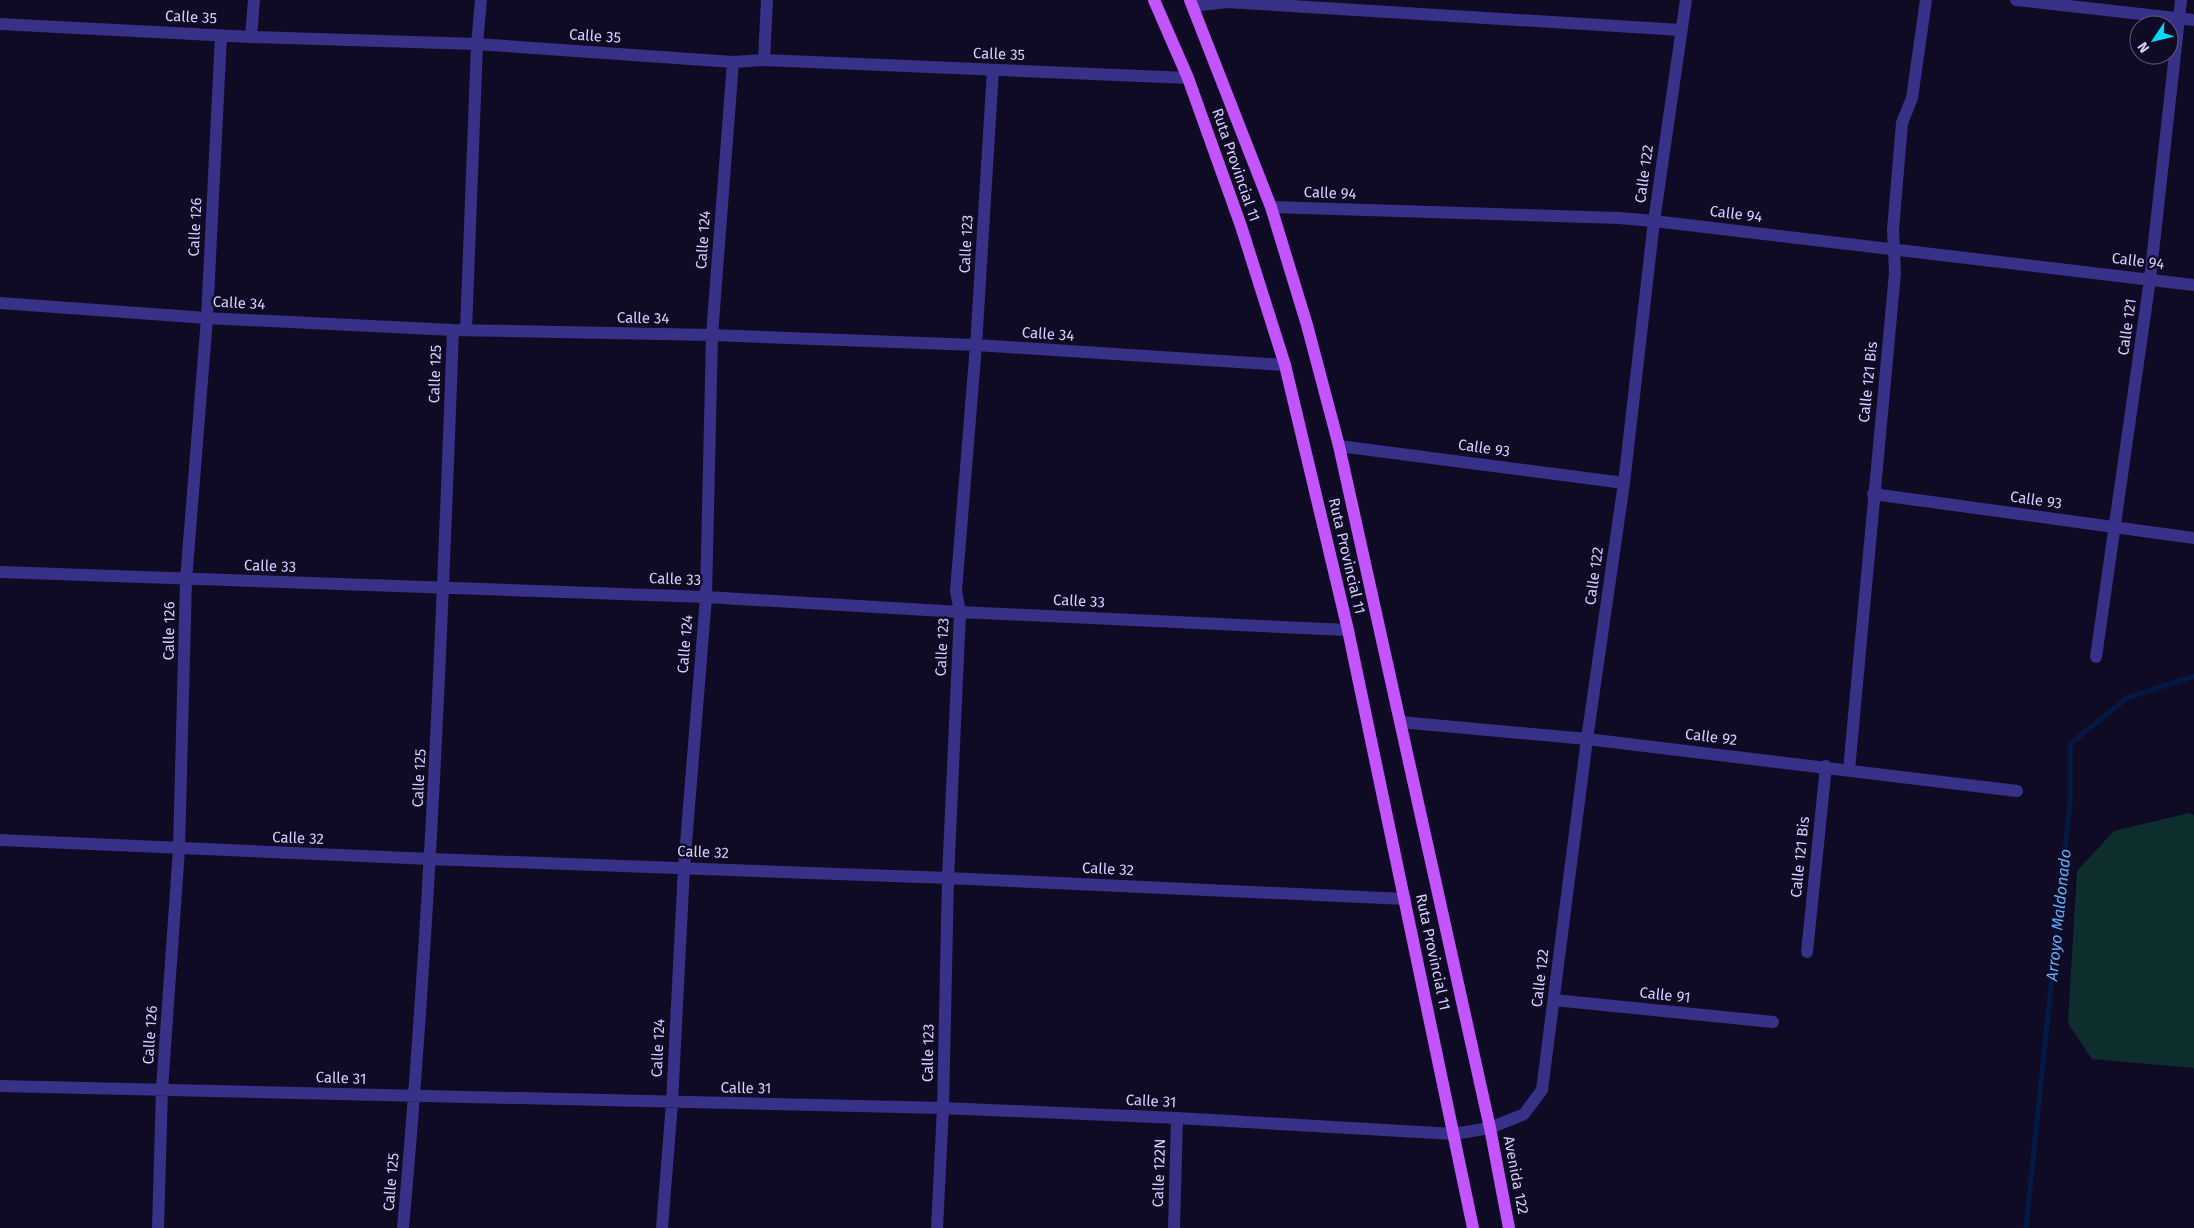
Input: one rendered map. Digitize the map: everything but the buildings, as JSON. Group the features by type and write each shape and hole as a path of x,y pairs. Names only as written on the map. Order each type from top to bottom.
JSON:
{"main road":[{"name":"Ruta Provincial 11","path":"1154,0 1188,78 1241,226 1285,365 1348,630 1454,1134"},
{"name":"Ruta Provincial 11","path":"1192,3 1271,208 1307,325 1340,446 1490,1128"},
{"name":"Avenida 122","path":"1490,1128 1509,1228"},
{"path":"1454,1134 1474,1228"}],"street":[{"path":"251,37 254,0"},
{"name":"Calle 125","path":"403,1228 415,1096 431,859 444,587 481,0"},
{"path":"764,60 767,0"},
{"name":"Calle 122","path":"1490,1128 1524,1114 1542,1090 1587,739 1624,483 1654,220 1686,0"},
{"name":"Calle 121 Bis","path":"1850,770 1873,494 1895,273 1893,230 1902,123 1912,98 1926,0"},
{"path":"2016,0 2152,15"},
{"name":"Calle 121","path":"2179,18 2181,0"},
{"path":"1192,3 1227,2 1681,30"},
{"path":"2179,18 2194,20"},
{"name":"Calle 35","path":"0,24 251,37 477,44 733,62 764,60 1188,78"},
{"name":"Calle 126","path":"158,1228 162,1089 179,849 186,580 207,318 221,35"},
{"name":"Calle 124","path":"662,1228 672,1103 684,868 706,597 712,336 733,62"},
{"name":"Calle 121","path":"2096,657 2150,279 2174,65"},
{"name":"Calle 123","path":"937,1228 943,1108 948,878 960,612 956,591 976,345 993,70"},
{"name":"Calle 94","path":"1271,208 1654,220 2194,285"},
{"name":"Calle 34","path":"0,303 207,318 460,330 976,345 1285,365"},
{"name":"Calle 93","path":"1340,446 1624,483"},
{"name":"Calle 93","path":"1873,494 2194,538"},
{"name":"Calle 33","path":"0,572 706,597 960,612 1348,630"},
{"name":"Calle 92","path":"1400,722 1587,739 2017,790"},
{"name":"Calle 121 Bis","path":"1807,952 1826,766"},
{"name":"Calle 32","path":"0,840 179,849 948,878 1405,898"},
{"name":"Calle 91","path":"1554,1000 1773,1022"},
{"name":"Calle 31","path":"0,1086 943,1108 1177,1118 1454,1134 1490,1128"},
{"name":"Calle 122N","path":"1174,1228 1177,1118"}],"green space":[{"path":"2189,813 2194,815 2194,1068 2092,1059 2068,1023 2077,871 2114,831"}],"waterway":[{"name":"Arroyo Maldonado","path":"2026,1228 2070,802 2070,744 2127,698 2194,676"}]}
